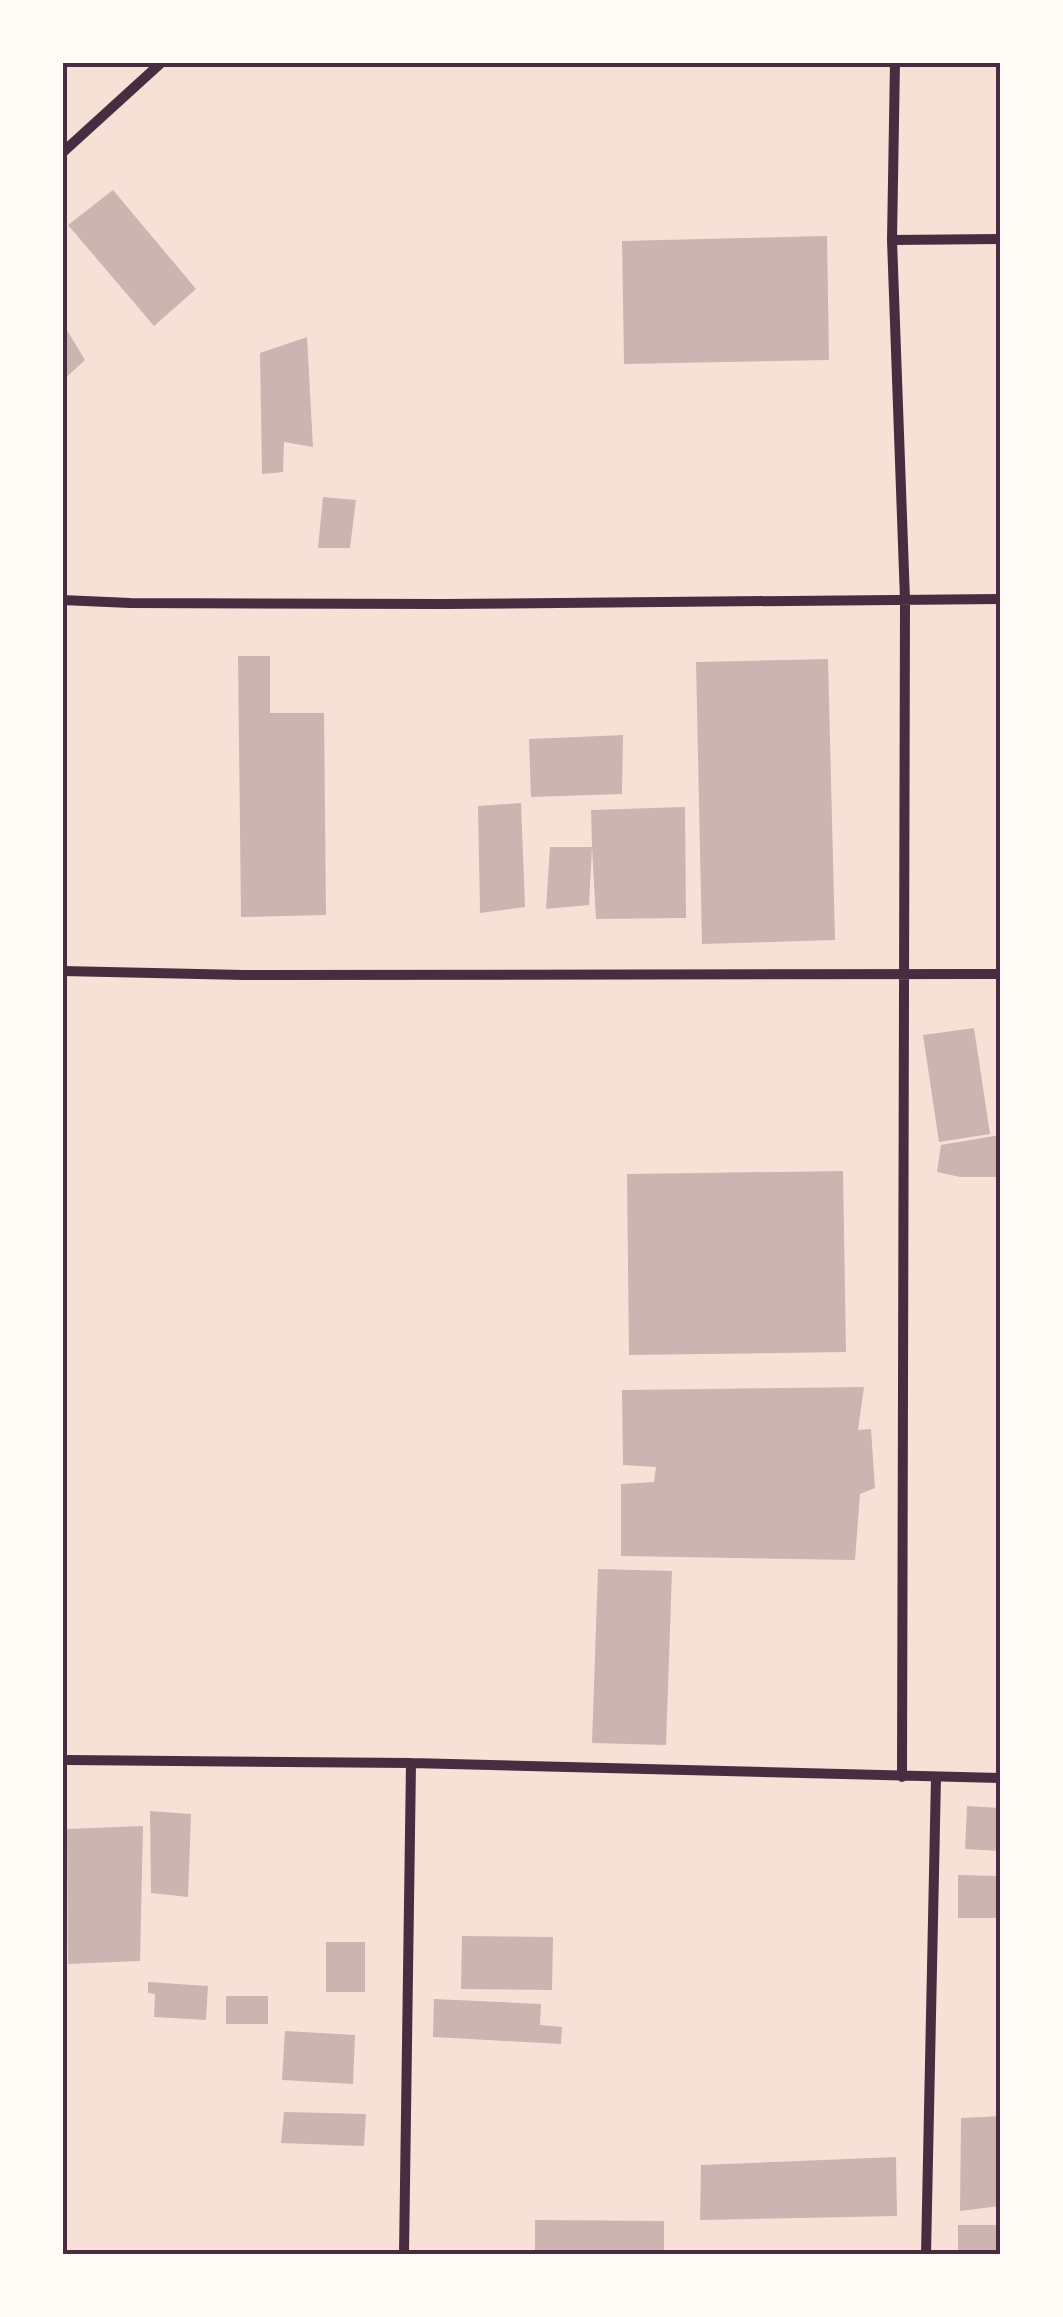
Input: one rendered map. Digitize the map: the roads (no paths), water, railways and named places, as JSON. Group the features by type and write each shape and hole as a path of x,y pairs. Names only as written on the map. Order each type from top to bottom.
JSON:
{"street":[{"path":"62,153 162,62"},
{"path":"895,62 892,240 905,600 902,1777"},
{"path":"892,240 1000,239"},
{"path":"62,600 130,604 444,604 1000,600"},
{"path":"62,971 244,975 1000,974"},
{"path":"68,1760 412,1763 1000,1778"},
{"path":"404,2254 412,1763"},
{"path":"926,2254 936,1777"}]}
